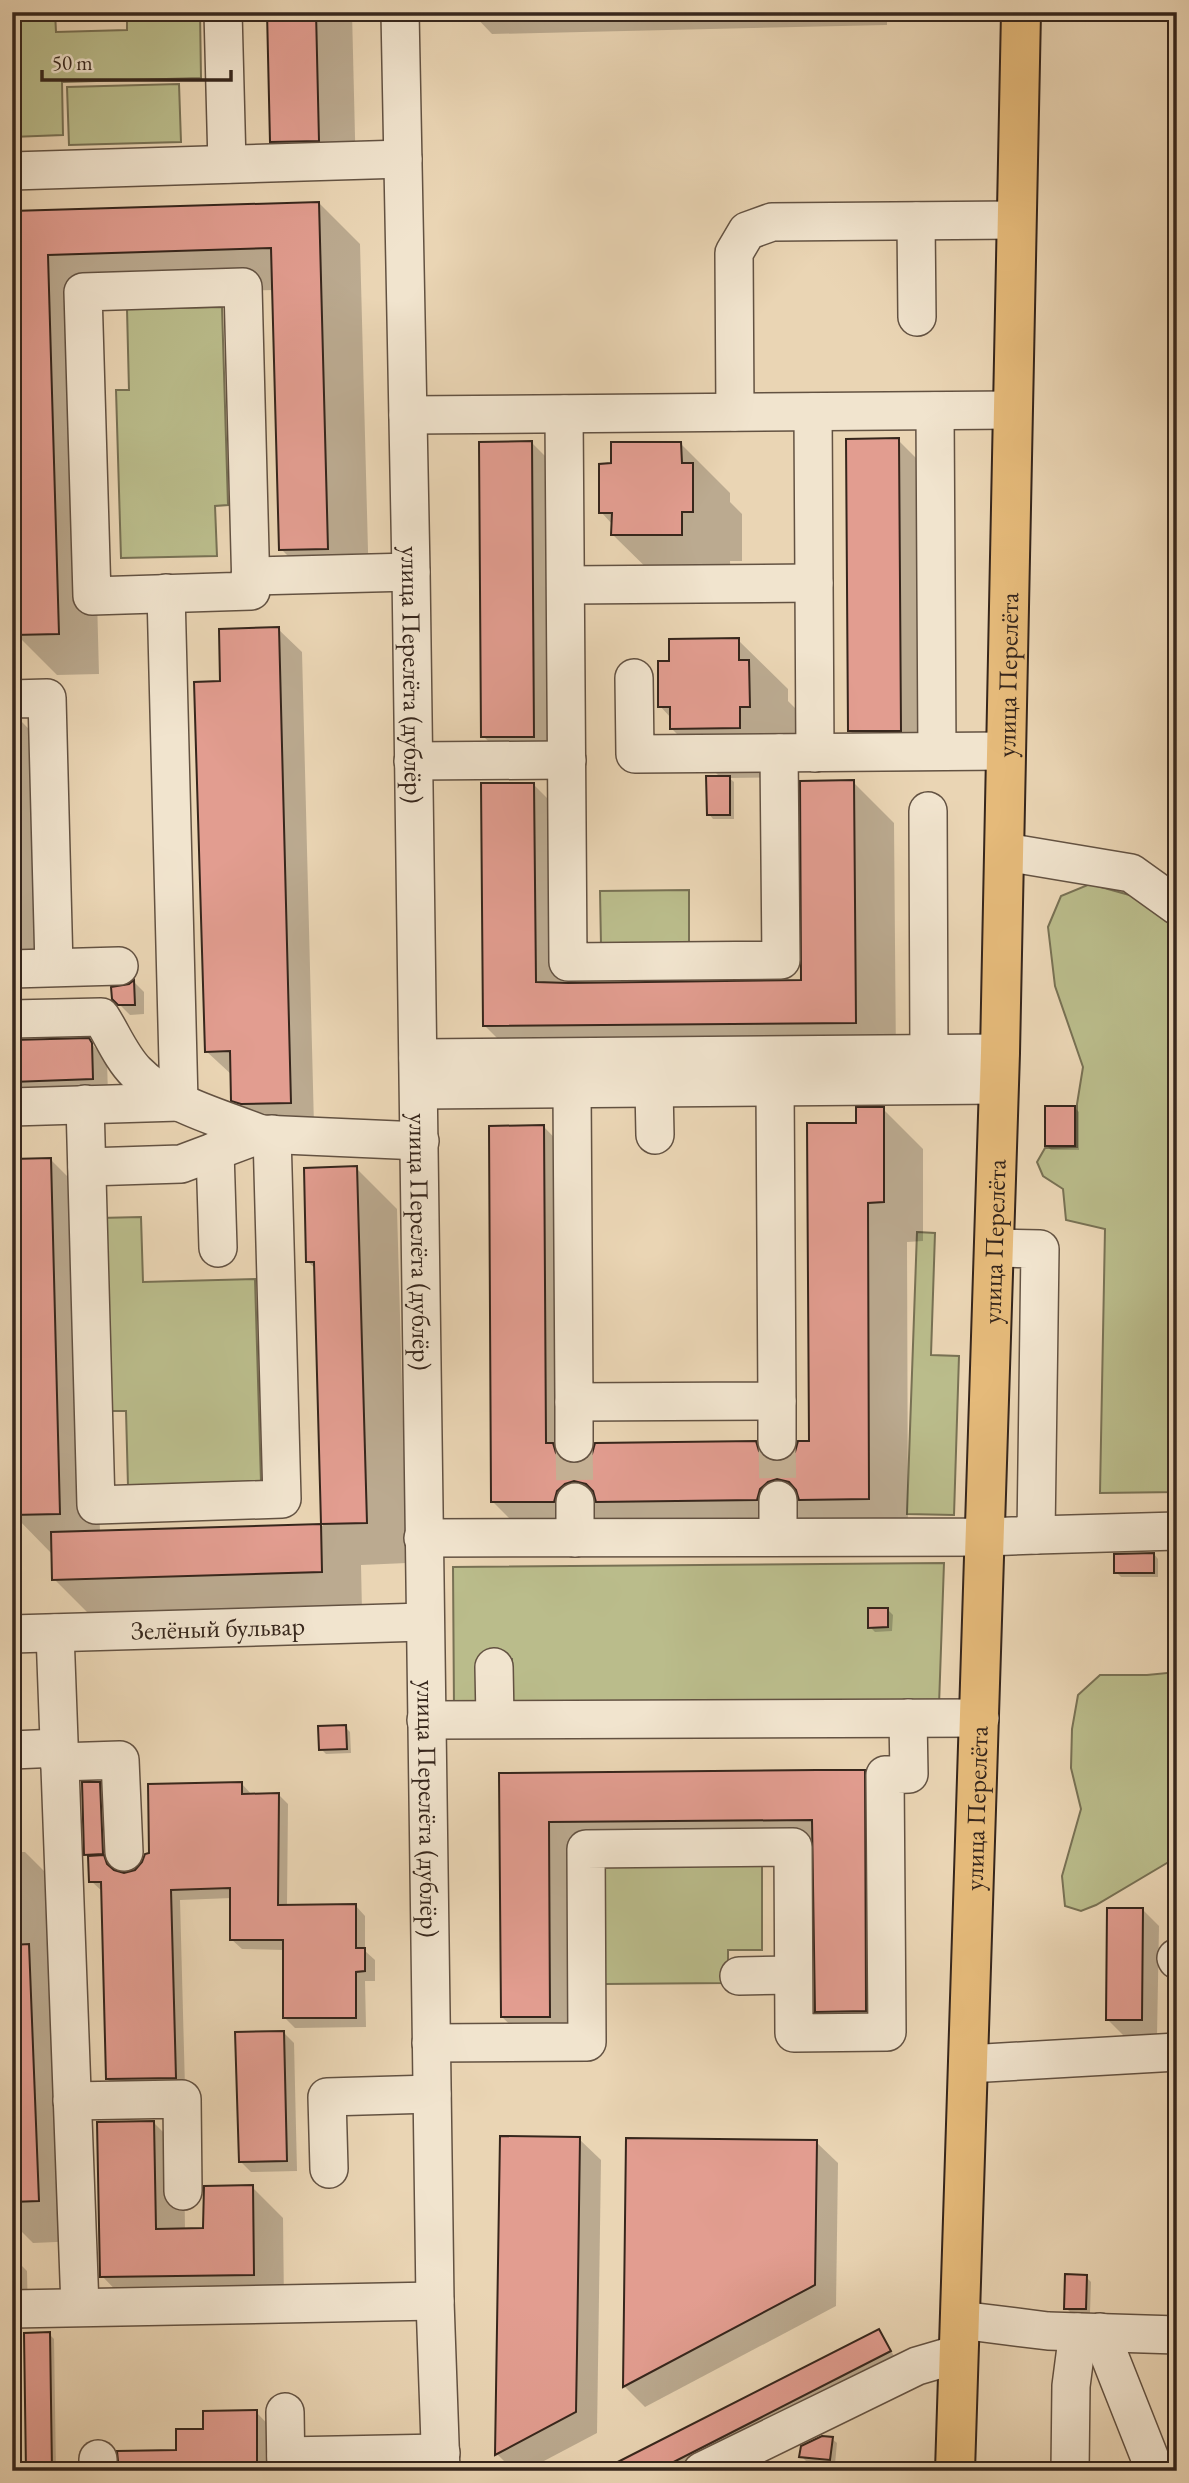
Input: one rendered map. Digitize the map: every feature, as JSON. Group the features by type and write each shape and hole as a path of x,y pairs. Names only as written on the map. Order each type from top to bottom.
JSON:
{"main road":[{"name":"улица Перелёта","path":"955,2471 986,1537 1005,852 1021,12"}],"street":[{"path":"223,12 228,164"},
{"name":"улица Перелёта (дублёр)","path":"400,12 420,1141 424,1622 435,2301 441,2462"},
{"path":"12,171 403,159"},
{"path":"735,412 734,253 747,230 772,222 1015,220"},
{"path":"916,221 917,317"},
{"path":"243,288 250,576 251,591 92,596 83,292 243,288"},
{"path":"408,415 1012,410"},
{"path":"935,411 937,751"},
{"path":"564,414 568,962 781,961 797,753 814,583 813,412"},
{"path":"250,576 411,572"},
{"path":"566,585 645,598 814,583"},
{"path":"166,593 179,1102"},
{"path":"634,678 635,754 1005,751"},
{"path":"12,699 47,698 54,967"},
{"path":"413,761 566,760"},
{"path":"928,811 929,1054"},
{"path":"1005,852 1131,873 1177,885"},
{"path":"1131,873 1177,906"},
{"path":"12,969 119,965"},
{"path":"12,1019 101,1017 135,1071 160,1091 179,1102 266,1134 420,1141"},
{"path":"418,1074 929,1054 999,1069"},
{"path":"418,1074 572,1088 775,1087 999,1069"},
{"path":"775,1087 777,1441"},
{"path":"572,1088 574,1443"},
{"path":"654,1088 655,1135"},
{"path":"12,1107 179,1102"},
{"path":"85,1104 96,1505 282,1499 266,1134"},
{"path":"87,1167 181,1164 266,1134"},
{"path":"215,1151 218,1248"},
{"path":"994,1248 1040,1249 1036,1535"},
{"path":"574,1402 777,1401"},
{"path":"778,1500 778,1537"},
{"path":"575,1502 575,1538"},
{"path":"423,1538 986,1537 1177,1531"},
{"name":"Зелёный бульвар","path":"12,1634 424,1622"},
{"path":"55,1633 80,2306"},
{"path":"494,1667 495,1719"},
{"path":"431,2043 587,2042 586,1849 793,1847 794,2033 887,2032 885,1775 908,1774 908,1718"},
{"path":"426,1720 980,1718"},
{"path":"12,1750 120,1760 124,1852"},
{"path":"739,1976 793,1975"},
{"path":"968,2064 1177,2052"},
{"path":"329,2169 327,2097 432,2094"},
{"path":"72,2101 182,2099 183,2191"},
{"path":"12,2309 435,2301"},
{"path":"1070,2471 1071,2386 1089,2332"},
{"path":"1089,2332 1155,2471"},
{"path":"702,2471 917,2366 959,2337 1089,2332 1177,2335"},
{"path":"285,2412 286,2463 441,2462"}],"green space":[{"path":"12,12 55,12 56,32 127,30 127,12 200,12 201,78 62,82 63,135 12,137"},
{"path":"179,84 181,142 69,145 67,87"},
{"path":"222,307 228,505 215,506 217,556 121,558 116,390 129,390 127,309"},
{"path":"1090,884 1133,896 1177,929 1177,1492 1100,1493 1105,1229 1066,1220 1063,1189 1043,1176 1037,1162 1045,1148 1077,1147 1077,1104 1083,1067 1055,986 1048,927 1061,896"},
{"path":"689,890 689,944 601,945 600,891"},
{"path":"141,1217 143,1282 255,1279 261,1482 128,1486 126,1411 104,1411 99,1218"},
{"path":"917,1232 935,1233 931,1355 959,1356 954,1515 907,1514"},
{"path":"944,1563 939,1705 513,1708 512,1659 478,1660 478,1709 454,1709 453,1567"},
{"path":"1177,1672 1177,1857 1096,1905 1081,1911 1065,1906 1062,1876 1081,1809 1071,1768 1072,1729 1078,1695 1100,1675"},
{"path":"762,1862 762,1950 728,1950 728,1983 605,1984 604,1864"}],"building":[{"path":"267,12 316,12 319,141 270,142"},
{"path":"319,202 328,549 279,550 271,248 48,255 59,634 14,635 12,211"},
{"path":"899,438 901,731 848,731 846,439"},
{"path":"532,441 534,737 481,737 479,442"},
{"path":"611,442 681,442 682,463 693,463 693,512 682,512 682,535 611,535 612,513 599,513 599,464 611,463"},
{"path":"279,627 291,1103 241,1104 231,1101 230,1051 205,1052 194,682 220,681 219,629"},
{"path":"739,638 739,660 749,660 750,707 740,707 740,728 670,729 670,707 658,707 658,661 669,661 669,639"},
{"path":"706,776 730,776 730,815 707,815"},
{"path":"854,780 856,1023 483,1026 481,783 534,783 536,982 568,983 801,980 800,781"},
{"path":"134,980 135,1005 118,1005 112,999 111,987 129,984"},
{"path":"89,1038 92,1043 93,1079 12,1082 12,1040"},
{"path":"1045,1106 1075,1106 1075,1146 1045,1146"},
{"path":"856,1107 884,1107 884,1202 868,1203 869,1499 799,1500 796,1490 789,1482 777,1479 760,1489 757,1500 596,1502 593,1491 586,1484 574,1481 557,1491 554,1502 491,1502 489,1126 544,1125 546,1443 553,1443 556,1453 563,1461 575,1464 585,1461 592,1454 595,1443 756,1441 759,1451 766,1459 778,1462 795,1452 798,1441 809,1441 807,1123 856,1123"},
{"path":"51,1158 60,1514 12,1515 12,1159"},
{"path":"357,1166 367,1523 321,1524 314,1262 306,1262 304,1168"},
{"path":"321,1524 322,1572 52,1580 51,1532"},
{"path":"1154,1553 1154,1573 1114,1573 1114,1554"},
{"path":"868,1608 888,1608 888,1627 868,1628"},
{"path":"346,1725 347,1749 319,1750 318,1726"},
{"path":"865,1770 866,2011 815,2012 812,1820 549,1822 550,2017 501,2017 499,1773"},
{"path":"82,1782 100,1782 103,1854 84,1855"},
{"path":"242,1782 242,1794 279,1793 278,1905 356,1904 356,1948 365,1948 365,1971 356,1972 356,2018 283,2018 283,1940 230,1940 230,1888 171,1890 176,2078 106,2079 101,1882 89,1882 88,1856 104,1855 107,1864 124,1873 135,1870 142,1862 145,1854 149,1853 148,1784"},
{"path":"1107,1908 1143,1908 1142,2020 1106,2020"},
{"path":"29,1944 39,2201 12,2202 12,1945"},
{"path":"284,2031 287,2161 239,2162 235,2032"},
{"path":"154,2121 156,2229 203,2228 204,2186 253,2185 254,2275 100,2277 97,2122"},
{"path":"500,2136 580,2137 577,2352 576,2412 495,2455"},
{"path":"626,2138 817,2140 815,2285 623,2387"},
{"path":"1065,2274 1087,2275 1086,2309 1064,2309"},
{"path":"879,2329 891,2351 656,2471 600,2471"},
{"path":"50,2332 52,2471 26,2471 24,2333"},
{"path":"257,2410 257,2471 119,2471 117,2451 176,2450 176,2429 203,2429 203,2411"},
{"path":"822,2436 833,2437 830,2460 799,2457 801,2446"}],"tunnel":[{"path":"777,1441 778,1500"},
{"path":"574,1443 575,1502"}]}
